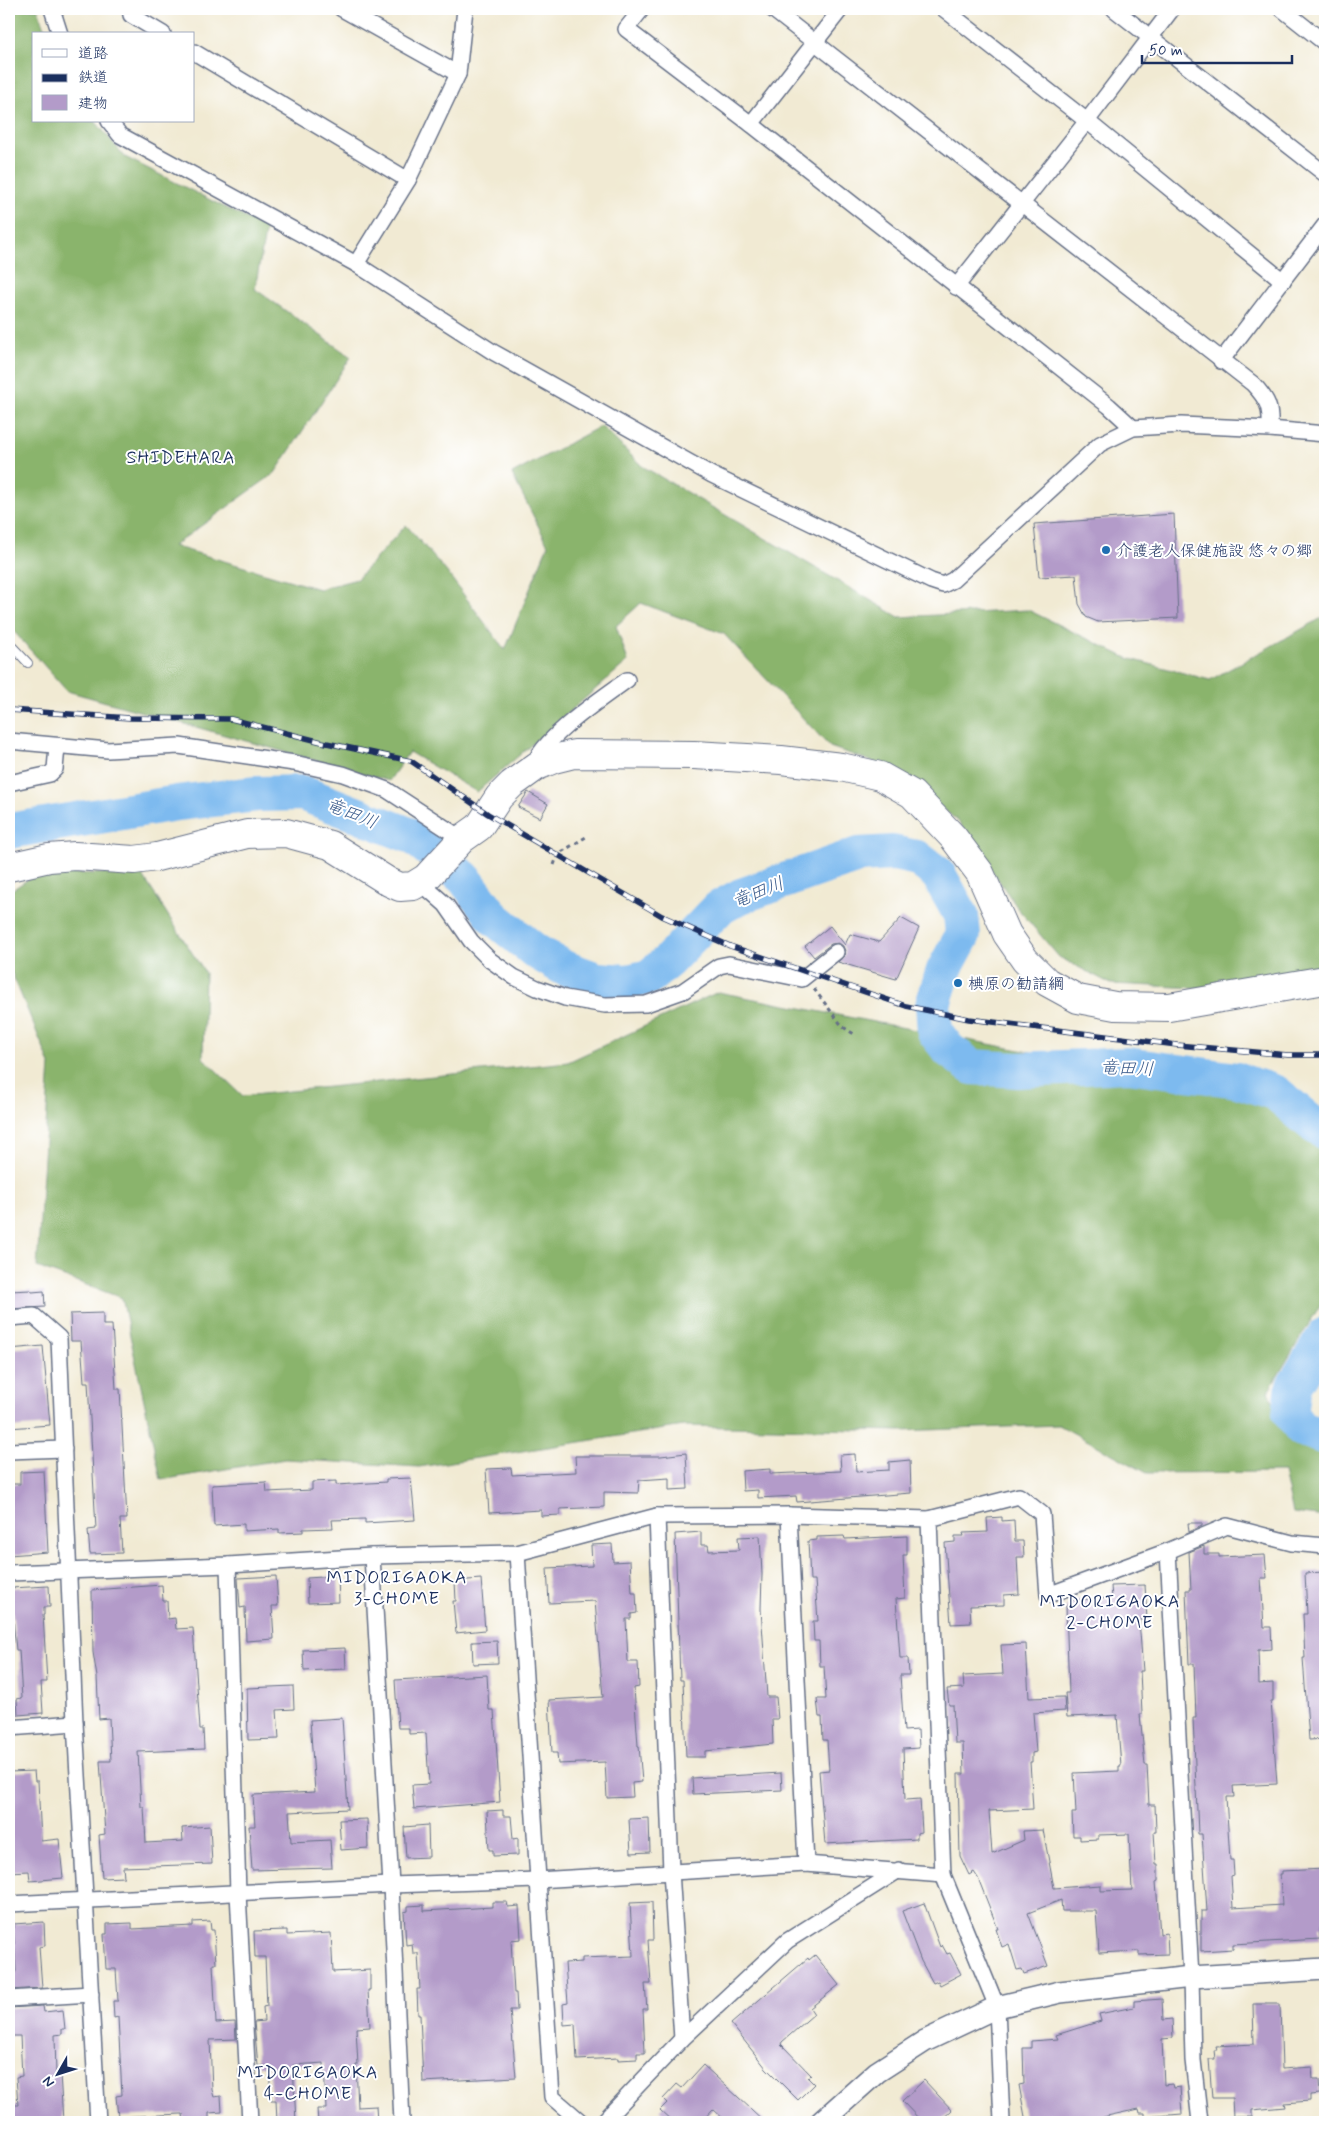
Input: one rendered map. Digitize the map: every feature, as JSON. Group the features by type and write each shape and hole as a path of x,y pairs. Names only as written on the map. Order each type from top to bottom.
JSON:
{"highway":[{"path":"9,866 49,858 75,856 134,860 157,857 247,834 286,833 330,845 400,887 413,886 423,880 457,844 479,827 499,797 512,784 537,766 554,759 574,754 694,755 782,760 841,768 880,776 912,794 953,837 980,873 1007,934 1025,960 1047,982 1078,999 1115,1006 1169,1007 1325,980"}],"street":[{"path":"52,9 59,32"},
{"path":"130,9 131,15 160,32"},
{"path":"342,9 458,74"},
{"path":"356,264 408,180 458,74 465,9"},
{"path":"642,9 626,30 750,124 1109,406 1133,428"},
{"path":"772,9 1221,361 1253,384 1264,395 1271,410 1270,429"},
{"path":"750,124 841,9"},
{"path":"944,9 1087,121 1283,281"},
{"path":"1114,9 1325,174"},
{"path":"956,287 1087,121 1172,9"},
{"path":"1282,9 1325,43"},
{"path":"195,53 408,180"},
{"path":"110,122 120,135 356,264 494,352 712,476 922,577 943,584 953,580 1100,444 1133,428 1181,426 1270,429 1325,434"},
{"path":"1221,361 1325,225"},
{"path":"537,766 536,760 546,745 590,707 627,680"},
{"path":"9,741 57,747 108,750 180,746 294,763 343,774 387,790 457,844"},
{"path":"9,783 50,774 55,769 57,747"},
{"path":"423,880 446,905 471,940 490,960 514,977 564,998 604,1005 646,1004 683,991 719,966 730,964 802,979 836,952"},
{"path":"9,1318 34,1316 59,1338 75,1724 98,2122"},
{"path":"9,1451 64,1449"},
{"path":"9,1573 228,1565 372,1556 517,1553 657,1516 789,1515 929,1519 1018,1496 1042,1514 1048,1594 1168,1551 1226,1526 1292,1543 1325,1546"},
{"path":"789,1515 806,1864"},
{"path":"657,1516 671,1871 682,2039"},
{"path":"929,1519 943,1875 997,2007 1002,2122"},
{"path":"1168,1551 1191,1977 1192,2060 1200,2122"},
{"path":"517,1553 552,2097 582,2122"},
{"path":"372,1556 391,1885 402,2122"},
{"path":"228,1565 238,1893 250,2122"},
{"path":"9,1728 75,1724"},
{"path":"9,1904 391,1885 537,1880 806,1864 900,1870 943,1875"},
{"path":"603,2122 682,2039 787,1941 900,1870"},
{"path":"822,2122 877,2072 925,2041 997,2007 1060,1992 1191,1977 1325,1969"},
{"path":"9,1999 91,1994"}],"lane":[{"path":"9,643 28,664"}],"path":[{"path":"554,865 558,854 586,838"},
{"path":"802,979 816,991 843,1027 854,1034"}],"green space":[{"path":"9,9 38,9 45,32 32,32 32,122 96,122 125,157 266,228 255,289 351,357 275,473 173,546 319,589 357,579 406,525 446,571 505,650 548,545 512,474 601,426 642,466 899,617 1028,610 1127,658 1210,680 1320,619 1325,619 1325,970 1198,988 1111,984 1059,957 1019,910 958,821 891,768 830,747 724,634 641,603 616,626 628,661 477,792 409,752 389,781 67,691 9,626"},
{"path":"141,873 205,973 203,1058 243,1096 568,1062 718,992 1311,1106 1325,1123 1325,1297 1268,1392 1294,1437 1325,1449 1325,1517 1293,1513 1284,1472 1147,1473 1059,1425 901,1431 684,1426 419,1467 285,1459 161,1480 122,1298 37,1267 50,1064 9,966 9,892 36,874"}],"building":[{"name":"介護老人保健施設 悠々の郷","path":"1174,514 1178,618 1098,622 1086,617 1079,604 1076,575 1039,577 1034,524"},
{"path":"528,792 548,804 540,818 518,807"},
{"path":"901,918 919,928 896,979 838,962 844,956 845,951 839,943 831,944 814,957 805,946 830,926 845,945 850,934 879,942"},
{"path":"31,1290 32,1292 44,1291 45,1307 9,1309 9,1291"},
{"path":"103,1313 103,1325 112,1325 116,1389 120,1389 127,1519 120,1519 122,1553 90,1554 88,1530 96,1529 88,1382 84,1382 81,1341 71,1341 70,1314"},
{"path":"43,1346 50,1425 9,1428 9,1349"},
{"path":"686,1453 688,1489 669,1490 669,1478 639,1480 638,1493 604,1492 604,1507 560,1509 560,1515 541,1516 541,1510 489,1513 486,1469 511,1468 512,1475 576,1472 575,1456 661,1456"},
{"path":"855,1454 856,1472 889,1470 889,1462 910,1460 911,1493 797,1502 796,1496 758,1498 758,1490 743,1491 742,1471 770,1469 770,1474 841,1471 840,1455"},
{"path":"44,1471 48,1552 9,1555 9,1484 20,1484 20,1472"},
{"path":"411,1478 415,1520 365,1523 365,1519 332,1520 333,1528 303,1529 303,1532 279,1533 279,1529 244,1531 244,1524 214,1526 212,1485 266,1482 267,1492 312,1490 312,1482 336,1481 336,1485 386,1482 386,1479"},
{"path":"1002,1517 1002,1521 1014,1520 1015,1541 1023,1541 1024,1557 1017,1557 1019,1594 1004,1595 1004,1605 970,1606 971,1623 951,1624 945,1543 955,1542 955,1536 964,1536 963,1533 988,1532 987,1518"},
{"path":"1188,1523 1202,1523 1202,1526 1189,1532"},
{"path":"701,1532 701,1545 708,1545 709,1551 739,1550 738,1537 760,1536 761,1609 767,1697 776,1697 778,1719 772,1719 773,1744 705,1751 705,1757 686,1757 683,1680 680,1680 675,1534"},
{"path":"844,1536 845,1539 907,1536 907,1555 903,1555 905,1598 896,1599 900,1658 908,1658 909,1675 900,1675 904,1731 918,1730 919,1748 903,1749 905,1800 920,1799 922,1832 917,1833 917,1839 825,1844 819,1771 829,1770 827,1740 823,1740 822,1717 819,1717 817,1699 826,1699 824,1666 820,1666 819,1641 814,1641 813,1621 818,1621 815,1580 810,1580 808,1541 817,1540 817,1537"},
{"path":"612,1544 613,1562 630,1561 632,1593 636,1593 637,1613 631,1614 631,1619 626,1619 628,1662 638,1662 639,1687 634,1688 642,1782 632,1783 633,1797 607,1798 605,1762 558,1764 557,1753 552,1753 549,1700 603,1697 595,1601 549,1603 547,1568 592,1566 591,1545"},
{"path":"1204,1546 1204,1554 1219,1554 1219,1557 1265,1555 1267,1578 1261,1578 1264,1627 1271,1627 1272,1649 1258,1650 1259,1684 1273,1683 1273,1701 1271,1701 1277,1784 1233,1786 1234,1797 1226,1797 1230,1860 1233,1860 1234,1875 1231,1876 1233,1908 1282,1905 1280,1874 1282,1874 1282,1871 1325,1869 1325,1928 1319,1928 1320,1939 1233,1944 1233,1949 1201,1951 1201,1911 1207,1911 1202,1834 1198,1834 1193,1718 1196,1718 1194,1664 1189,1664 1186,1590 1191,1590 1189,1552"},
{"path":"1325,1572 1325,1739 1309,1740 1303,1658 1305,1658 1303,1614 1307,1614 1305,1573"},
{"path":"276,1576 278,1606 272,1606 274,1639 246,1641 245,1607 240,1608 238,1578"},
{"path":"338,1576 339,1602 308,1603 307,1578"},
{"path":"481,1579 485,1630 456,1633 453,1601 456,1601 455,1581"},
{"path":"162,1585 163,1601 167,1601 168,1619 175,1618 176,1629 193,1628 200,1729 203,1729 204,1749 138,1752 141,1807 144,1807 146,1843 183,1841 182,1828 210,1826 212,1864 123,1867 124,1877 102,1878 99,1835 105,1834 100,1761 111,1761 109,1718 99,1719 97,1677 93,1652 92,1590"},
{"path":"1145,1585 1147,1620 1139,1620 1143,1671 1140,1671 1142,1714 1140,1714 1145,1765 1147,1765 1149,1805 1155,1805 1156,1832 1154,1832 1156,1864 1158,1864 1158,1881 1156,1882 1160,1934 1167,1933 1168,1954 1139,1955 1139,1951 1099,1953 1096,1911 1062,1911 1061,1900 1028,1913 1048,1966 1024,1974 1022,1969 1017,1970 1009,1944 1002,1947 996,1929 998,1929 978,1878 974,1872 969,1875 960,1856 958,1774 964,1774 963,1743 955,1743 953,1705 949,1705 947,1689 964,1688 963,1676 1003,1674 1001,1645 1026,1644 1029,1698 1064,1697 1065,1711 1033,1713 1036,1752 1032,1753 1032,1762 1030,1762 1033,1809 989,1811 992,1854 1024,1840 1023,1831 1043,1830 1054,1888 1101,1885 1101,1891 1132,1890 1129,1834 1098,1835 1098,1839 1080,1840 1080,1836 1073,1836 1072,1813 1076,1813 1074,1773 1119,1771 1119,1766 1121,1766 1117,1715 1067,1717 1065,1693 1069,1693 1066,1606 1071,1606 1071,1600 1112,1598 1111,1586"},
{"path":"49,1586 50,1607 44,1607 43,1615 47,1682 41,1682 43,1713 18,1715 17,1699 22,1698 19,1650 16,1650 10,1588"},
{"path":"497,1641 498,1663 473,1664 472,1642"},
{"path":"345,1648 346,1669 304,1671 303,1650"},
{"path":"487,1675 489,1710 494,1710 500,1802 414,1809 412,1785 429,1784 426,1733 409,1734 409,1728 398,1728 395,1680"},
{"path":"293,1686 294,1709 277,1710 279,1739 248,1740 247,1688"},
{"path":"342,1718 348,1809 289,1812 291,1842 330,1840 332,1868 252,1870 249,1826 255,1826 253,1795 315,1792 310,1720"},
{"path":"34,1771 35,1781 38,1781 41,1841 59,1839 63,1878 30,1881 29,1871 9,1872 9,1808 11,1808 9,1772"},
{"path":"781,1773 782,1790 693,1794 692,1778"},
{"path":"503,1810 503,1816 511,1816 513,1839 518,1838 518,1855 493,1856 493,1850 489,1850 487,1811"},
{"path":"649,1818 650,1852 631,1853 629,1819"},
{"path":"367,1819 368,1848 341,1850 339,1820"},
{"path":"428,1825 429,1857 406,1858 404,1827"},
{"path":"492,1902 507,1902 508,1907 519,1906 521,1939 511,1940 514,1993 516,1993 517,2010 510,2010 516,2077 423,2082 420,2015 418,2015 417,1989 420,1989 418,1953 413,1953 412,1944 406,1945 404,1912 408,1911 408,1906 424,1905 424,1911 492,1907"},
{"path":"652,1902 653,1940 648,1940 651,1984 645,1984 647,2009 643,2009 645,2053 637,2053 637,2059 577,2060 575,2024 564,2025 563,2004 568,2003 565,1963 582,1962 582,1958 633,1956 630,1903"},
{"path":"924,1903 940,1947 942,1945 947,1954 950,1953 961,1974 940,1985 938,1981 933,1983 921,1961 902,1911"},
{"path":"210,1921 211,1930 214,1930 216,1964 213,1964 216,2023 235,2022 236,2039 210,2040 212,2090 214,2097 221,2096 222,2112 209,2113 209,2122 184,2122 183,2114 118,2117 116,2096 122,2095 118,2017 114,2018 113,2001 118,2001 116,1969 106,1969 104,1934 107,1934 107,1924 132,1923 132,1929 193,1926 193,1922"},
{"path":"44,1922 45,1946 39,1947 42,1988 9,1990 9,1973 15,1973 16,1971 13,1924"},
{"path":"287,1930 287,1935 331,1933 333,1972 370,1970 370,1990 368,1990 370,2027 356,2028 358,2065 356,2065 358,2107 376,2106 377,2122 318,2122 317,2109 326,2109 324,2063 293,2065 296,2122 277,2122 276,2100 271,2100 269,2066 258,2066 254,2022 264,2021 263,2007 267,2006 265,1957 255,1957 254,1931"},
{"path":"815,1955 839,1985 810,2008 814,2014 781,2044 811,2075 808,2078 814,2084 798,2100 766,2068 731,2024 808,1958 809,1960"},
{"path":"1162,1999 1163,2020 1172,2019 1173,2038 1162,2039 1164,2085 1172,2084 1173,2088 1180,2087 1182,2114 1145,2117 1145,2113 1140,2113 1139,2109 1090,2122 1026,2122 1019,2085 1024,2084 1023,2048 1031,2048 1031,2041 1058,2039 1056,2035 1101,2021 1099,2014 1134,2007 1134,2001"},
{"path":"1253,2004 1280,2004 1282,2069 1312,2067 1313,2079 1319,2079 1320,2094 1310,2095 1310,2101 1284,2103 1285,2107 1252,2110 1252,2117 1233,2117 1232,2098 1212,2098 1209,2059 1215,2059 1214,2050 1217,2050 1216,2046 1254,2044"},
{"path":"43,2006 44,2012 63,2010 65,2029 62,2029 62,2034 55,2035 56,2075 60,2074 63,2121 9,2122 9,2105 18,2105 16,2077 22,2076 20,2036 9,2036 9,2008"},
{"path":"703,2065 765,2122 727,2122 713,2109 701,2122 673,2122 660,2110 667,2103 663,2099 677,2084 682,2088"},
{"path":"924,2080 952,2110 939,2122 922,2122 902,2101"}],"waterway":[{"name":"竜田川","path":"9,831 177,803 257,794 302,793 414,837 464,878 494,918 535,951 564,968 597,980 628,982 649,977 668,961 719,908 741,896 858,855 893,853 917,858 938,874 961,915 963,935 944,970 933,1004 935,1032 949,1050 972,1067 1018,1070 1128,1065 1237,1080 1276,1093 1315,1126 1325,1132"},
{"path":"1325,1335 1294,1386 1290,1413 1302,1429 1325,1437"}],"railway":[{"path":"9,710 130,718 231,719 322,742 411,761 488,814 662,916 730,946 906,1006 969,1019 1177,1045 1288,1055 1325,1055"}],"place":[{"name":"介護老人保健施設 悠々の郷","path":"1106,550"},
{"name":"椣原の勧請綱","path":"958,983"}],"district":[{"name":"SHIDEHARA","path":"181,457"},
{"name":"MIDORIGAOKA 3-CHOME","path":"397,1587"},
{"name":"MIDORIGAOKA 2-CHOME","path":"1110,1611"},
{"name":"MIDORIGAOKA 4-CHOME","path":"308,2082"}]}
